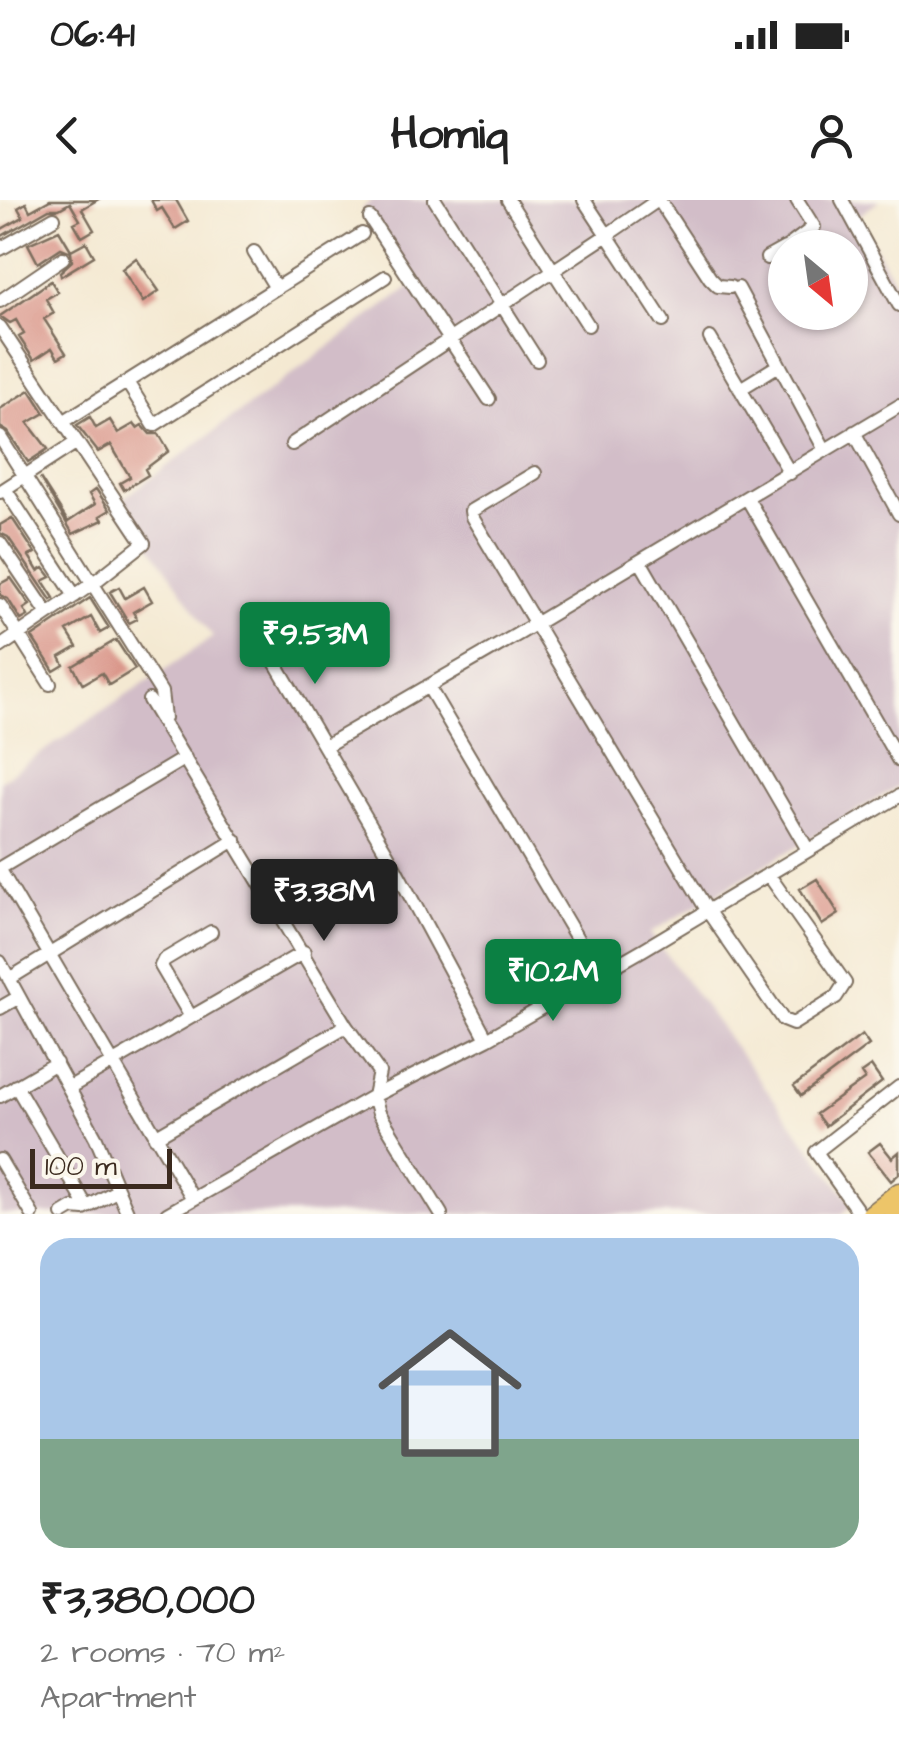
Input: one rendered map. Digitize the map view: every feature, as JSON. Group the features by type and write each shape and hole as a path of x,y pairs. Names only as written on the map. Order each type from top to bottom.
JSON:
{"main road":[{"path":"871,1214 899,1192"}],"street":[{"path":"434,200 537,360"},
{"path":"508,200 588,325"},
{"path":"584,200 663,321"},
{"path":"292,444 659,200 710,278 718,286 734,288 825,450"},
{"path":"796,200 814,227 810,230"},
{"path":"864,200 846,205 899,306"},
{"path":"0,249 54,218"},
{"path":"370,218 488,400"},
{"path":"63,422 362,234"},
{"path":"254,252 276,288"},
{"path":"0,301 63,258"},
{"path":"127,382 154,425 384,277"},
{"path":"0,328 144,543 0,647"},
{"path":"710,338 790,473"},
{"path":"740,389 779,365"},
{"path":"325,746 899,406"},
{"path":"854,432 899,514"},
{"path":"0,437 160,692 164,725"},
{"path":"75,596 2,490 76,442"},
{"path":"535,473 471,511 534,624 707,910 782,1020 793,1024 836,997 844,983 768,874"},
{"path":"747,498 899,760"},
{"path":"0,543 48,614"},
{"path":"640,561 808,850"},
{"path":"0,605 50,684"},
{"path":"268,650 388,855 487,1038"},
{"path":"428,686 598,974"},
{"path":"149,700 346,1026 379,1072 374,1096 379,1113 441,1214"},
{"path":"185,758 0,869 193,1199"},
{"path":"167,1214 374,1096 487,1038 899,796"},
{"path":"9,979 235,840"},
{"path":"191,1017 161,966 164,960 211,932"},
{"path":"70,1086 304,952"},
{"path":"0,962 70,1086 128,1214"},
{"path":"0,1008 19,997"},
{"path":"155,1137 346,1026"},
{"path":"0,1096 56,1063"},
{"path":"16,1086 84,1210"},
{"path":"860,1214 816,1152 899,1087"},
{"path":"0,1160 32,1214"},
{"path":"63,1214 73,1208 84,1210 118,1190"}],"shaded area":[{"path":"372,200 880,200 858,216 866,230 768,230 768,330 868,330 868,234 899,290 899,786 650,933 853,1205 842,1214 0,1214 0,781 213,637 120,501 411,286 362,209"}],"building":[{"path":"50,200 97,200 82,209 94,230 82,237 74,223 80,220 70,203 49,209 0,237 0,230 23,217 18,208 26,203 30,211"},
{"path":"151,200 176,200 188,221 175,229 162,208 157,211"},
{"path":"59,230 71,250 86,242 94,256 61,276 60,272 72,261 71,252 61,248 38,263 28,244"},
{"path":"136,258 159,291 143,302 122,269"},
{"path":"51,281 58,292 46,299 54,313 44,319 66,353 58,358 52,348 34,360 19,337 24,334 16,320 10,323 0,316"},
{"path":"30,390 45,413 28,423 48,449 28,462 8,432 0,427 0,409"},
{"path":"90,417 96,428 110,420 118,433 134,424 137,428 142,425 150,434 159,434 169,451 145,469 148,475 124,490 120,483 130,477 111,445 98,452 77,425"},
{"path":"40,478 68,522 95,504 89,494 96,489 110,510 100,516 103,520 73,534"},
{"path":"12,518 35,553 29,556 38,571 44,568 51,577 43,581 54,598 51,600 8,537 0,533 0,525"},
{"path":"11,578 30,605 24,609 28,616 21,620 8,599 0,595 0,584"},
{"path":"119,587 125,598 144,587 152,601 133,612 137,619 129,623 110,592"},
{"path":"90,598 109,628 100,633 91,617 67,631 77,647 60,657 64,665 54,671 32,637"},
{"path":"116,640 135,669 109,685 102,673 83,684 73,666"},
{"path":"817,879 839,914 822,925 800,889"},
{"path":"862,1035 869,1045 801,1096 794,1086"},
{"path":"871,1066 882,1082 825,1126 816,1114 865,1079 861,1073"},
{"path":"880,1143 892,1158 899,1152 899,1174 891,1181 868,1152"}]}
